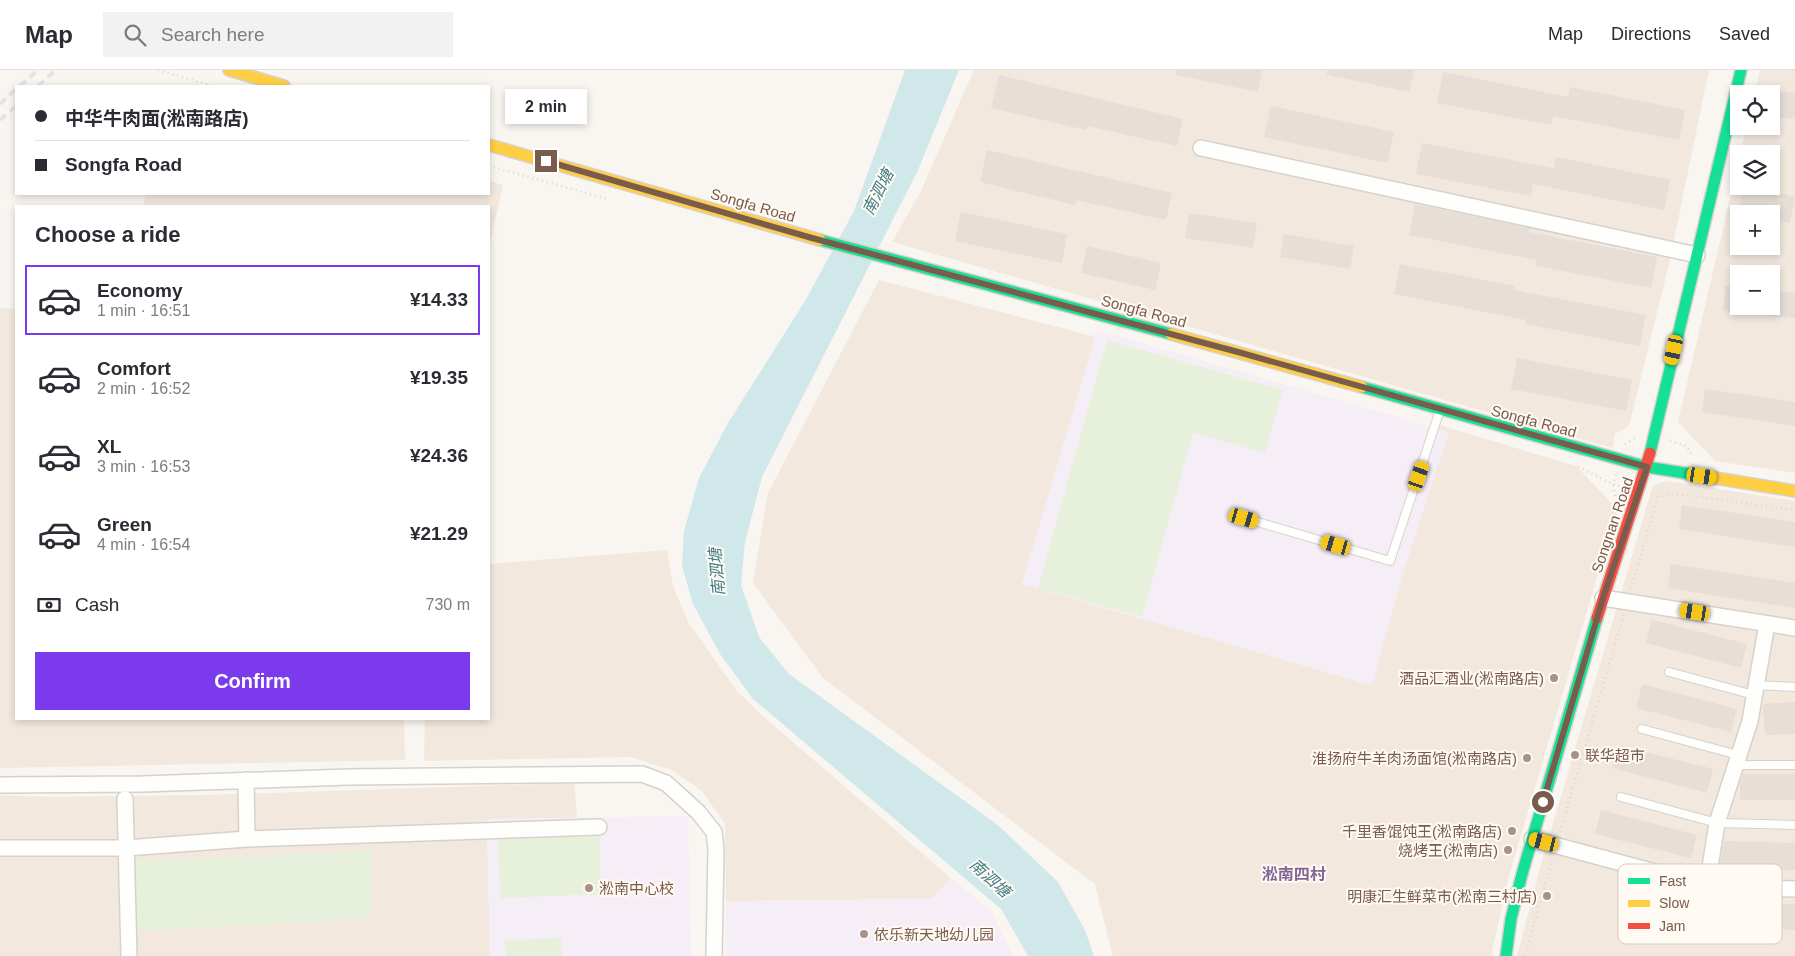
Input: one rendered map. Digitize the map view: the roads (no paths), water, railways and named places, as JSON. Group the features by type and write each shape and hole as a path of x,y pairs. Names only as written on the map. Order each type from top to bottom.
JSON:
{"street":[{"path":"229,70 281,85"},
{"name":"Songnan Road","path":"1506,956 1512,919 1532,839 1603,598 1647,467 1741,70"},
{"name":"Songfa Road","path":"490,145 812,238 1238,352 1647,467 1795,491"},
{"path":"1201,148 1697,255"},
{"path":"1603,598 1795,628"},
{"path":"1710,864 1717,823 1750,721 1768,624"},
{"path":"0,785 348,777 642,774 666,783 698,812 714,832 716,849 714,956"},
{"path":"246,780 247,839"},
{"path":"125,799 129,956"},
{"path":"0,848 126,848 247,839 599,827"},
{"path":"1532,839 1626,864"},
{"path":"1782,889 1795,889"}],"lane":[{"path":"1244,518 1390,561 1440,410"},
{"path":"1669,672 1755,690 1795,687"},
{"path":"1642,729 1737,760 1795,765"},
{"path":"1621,797 1717,823 1795,825"}],"water":[{"name":"南泗塘","path":"905,70 959,70 918,170 762,477 745,542 741,585 759,637 789,674 999,826 1058,882 1085,930 1094,956 1028,956 1001,909 753,699 720,654 693,604 682,566 684,531 699,478 728,423 805,301 854,211"}],"railway":[{"path":"21,85 38,70"},
{"path":"39,85 56,70"},
{"path":"0,104 15,90"},
{"path":"0,120 15,107"}],"place":[{"name":"酒品汇酒业(淞南路店)","path":"1554,678"},
{"name":"联华超市","path":"1575,755"},
{"name":"淮扬府牛羊肉汤面馆(淞南路店)","path":"1527,758"},
{"name":"千里香馄饨王(淞南路店)","path":"1512,831"},
{"name":"烧烤王(淞南店)","path":"1508,850"},
{"name":"淞南中心校","path":"589,888"},
{"name":"明康汇生鲜菜市(淞南三村店)","path":"1547,896"},
{"name":"依乐新天地幼儿园","path":"864,934"}],"district":[{"name":"淞南四村","path":"1294,874"}]}
